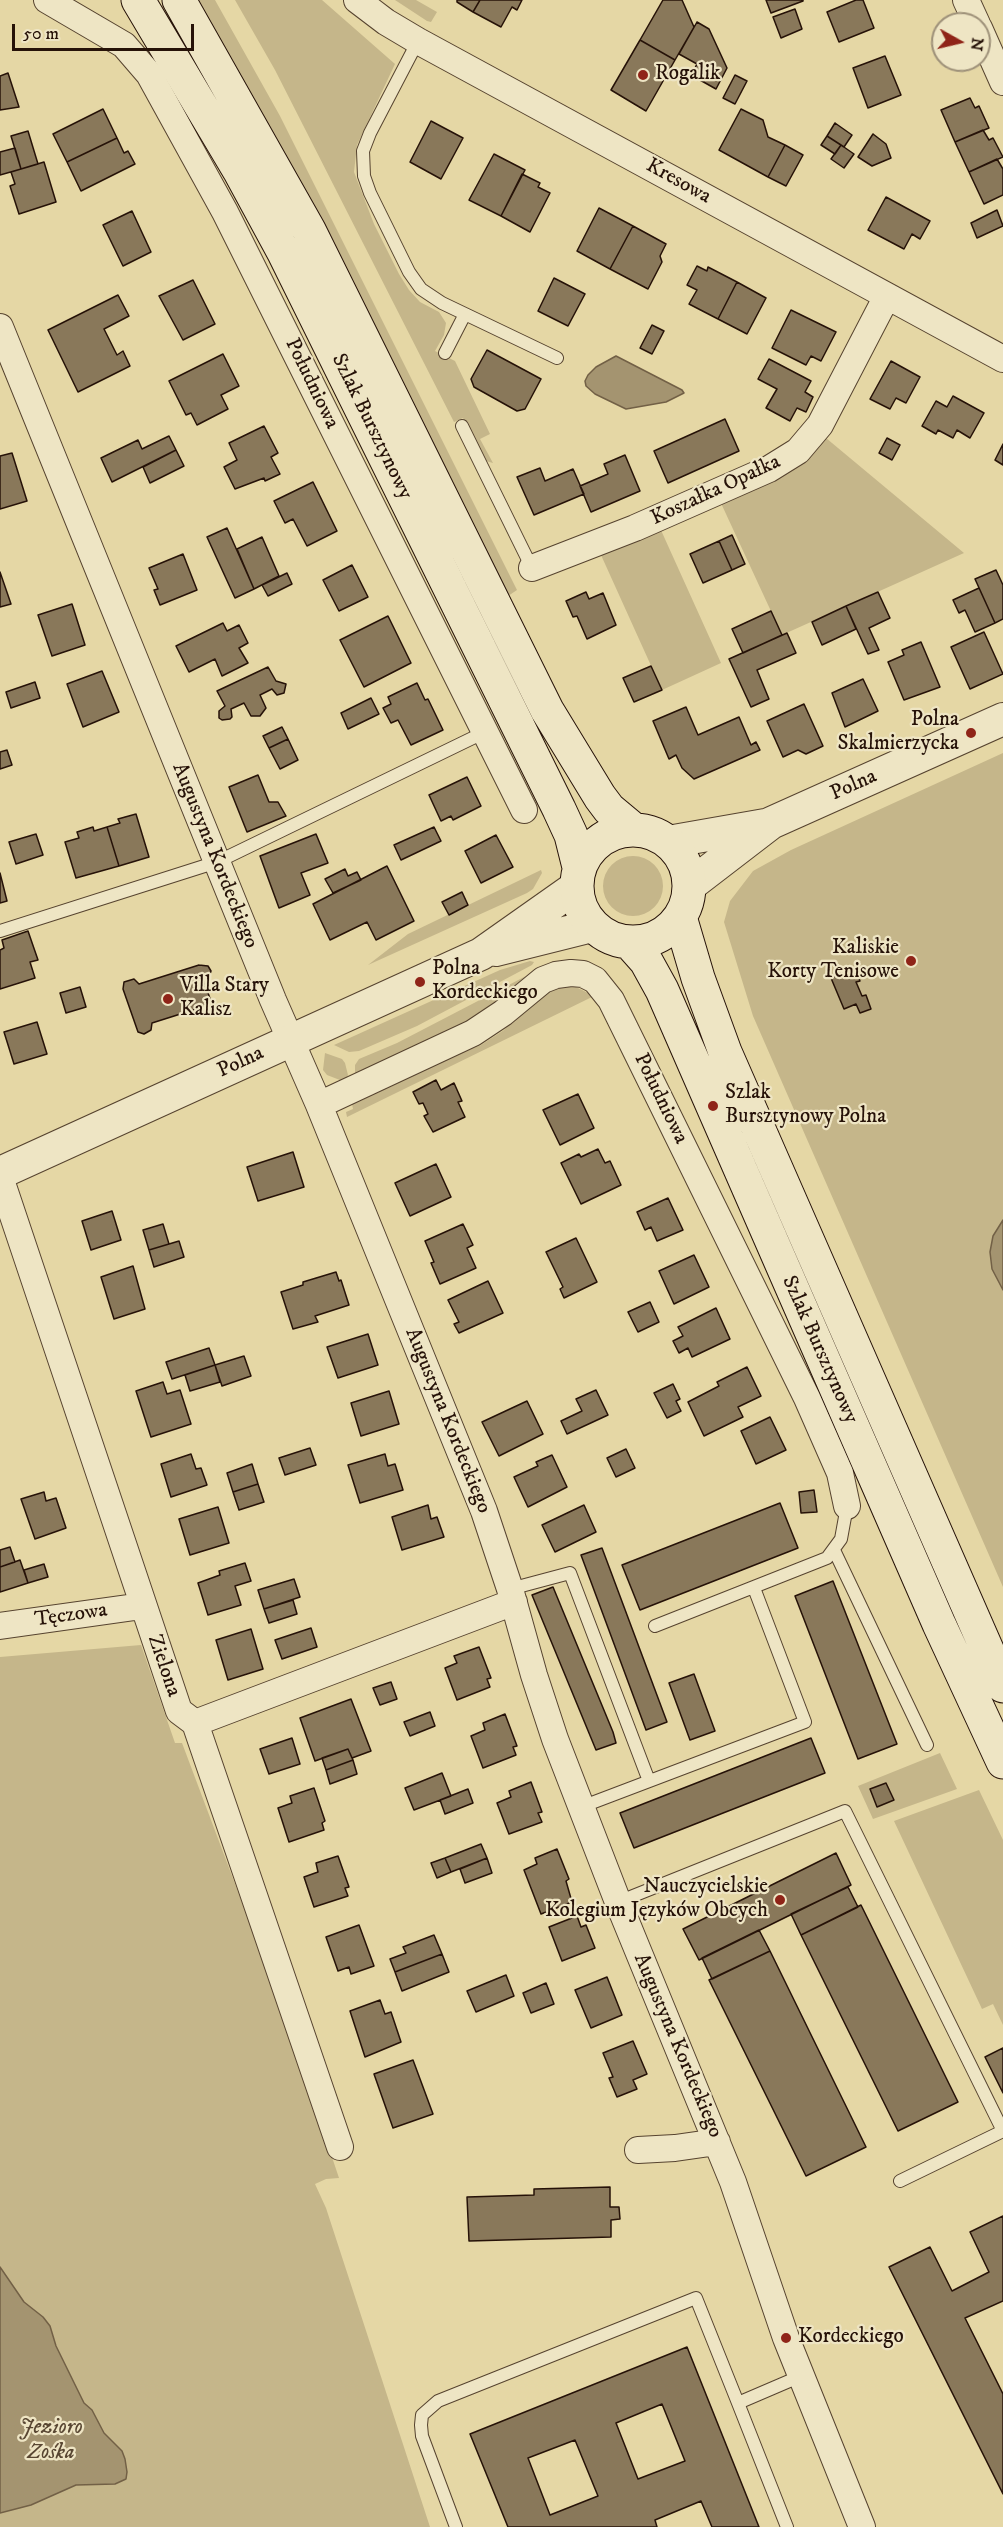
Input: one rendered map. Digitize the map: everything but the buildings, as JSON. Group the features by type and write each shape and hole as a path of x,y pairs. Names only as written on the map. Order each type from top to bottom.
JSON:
{"main road":[{"name":"Szlak Bursztynowy","path":"138,0 239,170 284,253 559,808 571,835 578,877"},
{"name":"Szlak Bursztynowy","path":"178,0 309,230 547,710 600,797 609,809 633,829"},
{"path":"633,829 646,831 668,842 679,854 686,868 689,886 687,901 680,917 670,928 658,937 644,942 630,943 616,940 592,926 581,908 578,877 588,852 600,839 616,832 633,829"},
{"name":"Szlak Bursztynowy","path":"680,917 694,966 725,1052 1003,1686"},
{"name":"Szlak Bursztynowy","path":"630,943 646,961 662,990 939,1624 1003,1762"}],"street":[{"name":"Południowa","path":"47,0 124,45 149,74 225,212 524,810"},
{"name":"Kresowa","path":"357,0 386,22 418,41 1003,359"},
{"path":"991,54 1003,81"},
{"name":"Koszałka Opałka","path":"532,568 635,528 769,469 798,451 820,425 887,296"},
{"name":"Augustyna Kordeckiego","path":"0,327 216,862 319,1105 484,1510 543,1704 581,1807 734,2182 786,2338 862,2527"},
{"name":"Polna","path":"689,886 771,824 1003,719"},
{"name":"Polna","path":"668,842 771,824"},
{"name":"Polna","path":"481,954 578,877"},
{"name":"Polna","path":"0,1173 481,954 592,926"},
{"name":"Południowa","path":"319,1105 473,1033 503,1013 543,980 571,973 583,974 595,980 611,1000 807,1398 840,1473 847,1506"},
{"name":"Zielona","path":"0,1177 142,1606 179,1711 195,1723 340,2147"},
{"path":"195,1723 512,1596"},
{"name":"Tęczowa","path":"0,1626 142,1606"},
{"path":"638,2150 717,2142"}],"lane":[{"path":"418,41 369,133 363,151 364,176 390,234 421,289 430,297 557,358"},
{"path":"446,353 465,314"},
{"path":"462,426 532,568"},
{"path":"0,931 216,862 485,732"},
{"path":"655,1626 818,1564 834,1550 841,1539 847,1506"},
{"path":"834,1550 927,1745"},
{"path":"512,1596 570,1573 649,1781"},
{"path":"581,1807 806,1722 754,1588"},
{"path":"618,1902 845,1811 1002,2131 900,2181"},
{"path":"456,2527 422,2436 423,2415 438,2400 696,2298 787,2527"},
{"path":"738,2403 801,2376"}],"shaded area":[{"path":"192,0 215,0 280,116 517,590 508,596"},
{"path":"235,0 322,0 395,64 357,145 354,172 374,224 399,274 420,302 439,312 446,323 444,335 435,351 455,361 490,434 480,439 493,463 486,461 463,418 454,422 275,70"},
{"path":"395,0 416,0 437,12 431,22 427,21"},
{"path":"826,438 964,553 782,635 720,501 807,458"},
{"path":"660,528 721,663 662,690 601,555"},
{"path":"1003,753 1003,1587 753,1016 724,922 730,901 753,871 791,850"},
{"path":"627,856 639,856 650,861 658,869 663,886 661,898 650,911 639,916 627,916 616,911 608,903 603,892 603,880 608,869 616,861"},
{"path":"541,870 542,873 533,889 527,893 368,965 408,934"},
{"path":"530,961 534,962 532,965 417,1026 359,1051 349,1052 334,1045 500,970"},
{"path":"526,976 489,1011 447,1034 355,1075 355,1065 359,1059 397,1043"},
{"path":"576,987 594,996 347,1117 346,1112 353,1109 352,1104 396,1081 481,1045 504,1030 531,1001 552,988"},
{"path":"325,1053 342,1059 345,1063 348,1075 345,1082 327,1075 323,1070"},
{"path":"141,1645 175,1743 182,1743 284,2014 339,2178 326,2179 315,2184 326,2208 430,2527 0,2527 0,1657"},
{"path":"940,1753 957,1789 873,1819 858,1786"},
{"path":"979,1790 1003,1840 1003,2025 993,2004 982,2009 894,1821"}],"water":[{"path":"616,356 684,393 666,402 626,409 595,394 586,386 585,381 588,375 596,367"},
{"path":"1003,1220 1003,1290 992,1269 990,1252 993,1236"},
{"name":"Jezioro Zośka","path":"0,2267 24,2302 43,2317 50,2326 56,2346 84,2403 92,2410 104,2433 122,2451 127,2472 126,2479 115,2484 76,2485 31,2505 0,2513"}],"place":[{"name":"Rogalik","path":"643,75"},
{"name":"Polna Skalmierzycka","path":"971,733"},
{"name":"Kaliskie Korty Tenisowe","path":"911,961"},
{"name":"Polna Kordeckiego","path":"420,982"},
{"name":"Villa Stary Kalisz","path":"168,999"},
{"name":"Szlak Bursztynowy Polna","path":"713,1106"},
{"name":"Nauczycielskie Kolegium Języków Obcych","path":"780,1900"},
{"name":"Kordeckiego","path":"786,2338"}]}
